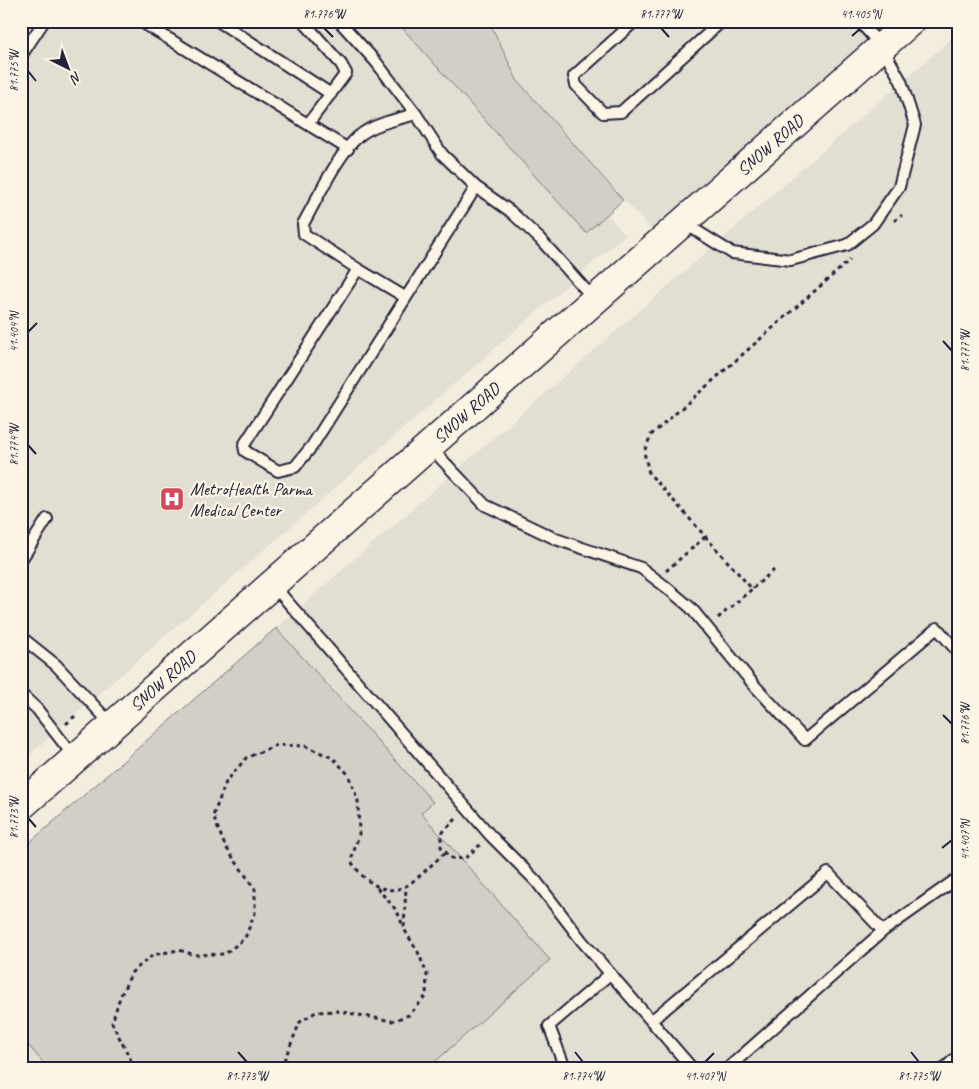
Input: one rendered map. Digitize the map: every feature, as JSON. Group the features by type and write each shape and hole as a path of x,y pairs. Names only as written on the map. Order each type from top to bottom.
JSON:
{"main road":[{"name":"SNOW ROAD","path":"21,806 911,21"}],"lane":[{"path":"21,56 44,21"},
{"path":"140,21 348,148"},
{"path":"218,21 331,94"},
{"path":"303,21 341,64 346,73 308,124"},
{"path":"339,21 376,62 416,114 442,154 476,187 516,217 540,240 595,300"},
{"path":"635,21 574,76 576,84 603,113 620,112 722,21"},
{"path":"683,222 732,253 791,260 847,245 873,224 899,187 915,126 901,81 882,47 859,21"},
{"path":"405,297 304,234 303,224 348,148 359,136 376,127 416,114"},
{"path":"358,269 244,445 246,451 278,471 295,467 312,446 476,187"},
{"path":"429,446 485,505 556,539 641,568 691,608 754,685 805,740 938,628 958,652"},
{"path":"21,560 47,519"},
{"path":"273,584 490,835 536,881 582,941 692,1068"},
{"path":"21,637 56,665 113,726"},
{"path":"21,694 37,709 75,759"},
{"path":"651,1021 828,873 883,931"},
{"path":"728,1068 883,931 958,878"},
{"path":"565,1068 549,1026 610,974"},
{"path":"945,1068 958,1056"}],"path":[{"path":"888,226 902,215"},
{"path":"752,589 649,473 644,452 650,435 856,255"},
{"path":"656,580 705,537"},
{"path":"708,627 774,570"},
{"path":"65,725 75,716"},
{"path":"135,1068 112,1023 120,996 132,972 153,955 179,950 195,955 225,954 245,938 255,913 255,889 225,846 213,816 226,782 246,758 277,745 305,746 333,758 348,774 358,800 359,834 350,861 357,871 377,888 396,910 427,974 426,996 409,1015 392,1020 337,1011 316,1012 300,1022 281,1068"},
{"path":"468,808 440,834 441,847 451,858 464,859 490,835"},
{"path":"377,888 392,890 406,886 446,852"},
{"path":"404,929 406,886"}],"shaded area":[{"name":"MetroHealth Parma Medical Center","path":"21,21 438,21 625,235 21,762"},
{"path":"396,21 489,21 517,80 623,200 586,233"},
{"path":"489,21 890,21 653,232 517,80"},
{"path":"958,33 958,1068 21,1068 21,850"},
{"path":"276,628 433,802 421,813 550,960 428,1068 48,1068 21,1037 21,850"}],"place":[{"name":"MetroHealth Parma Medical Center","path":"172,499"}]}
